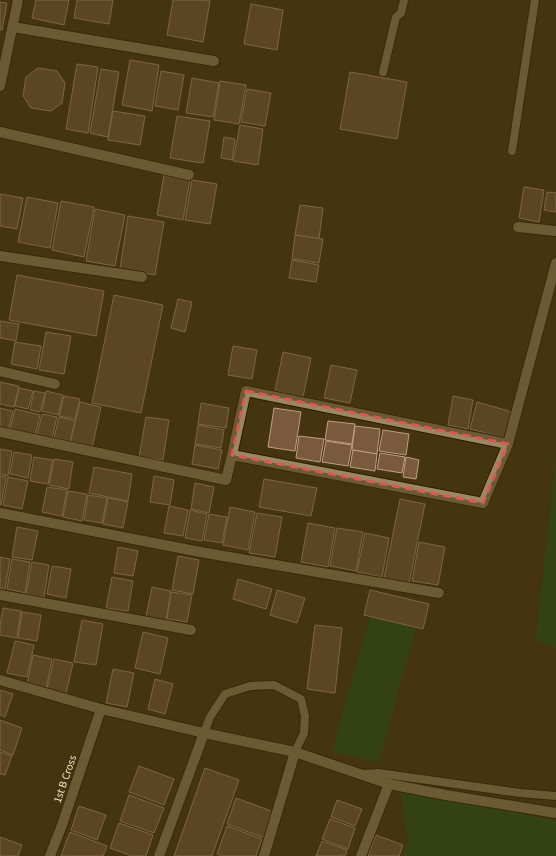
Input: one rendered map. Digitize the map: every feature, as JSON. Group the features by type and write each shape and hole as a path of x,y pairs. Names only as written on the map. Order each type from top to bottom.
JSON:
{"street":[{"path":"0,86 18,0"},
{"path":"13,27 214,61"},
{"path":"0,132 189,175"},
{"path":"518,226 556,231"},
{"path":"0,256 142,277"},
{"path":"232,455 483,503 508,444 556,263"},
{"path":"0,371 56,384"},
{"path":"0,432 226,480 246,391 508,444"},
{"path":"0,513 200,552 439,593"},
{"path":"0,595 190,630"},
{"path":"0,680 101,709 295,752 388,784 556,813"},
{"name":"1st B Cross","path":"50,856 101,709"},
{"path":"159,856 204,733"},
{"path":"264,856 295,752"},
{"path":"361,856 388,784"}],"lane":[{"path":"383,72 396,17 402,13 404,0"},
{"path":"512,151 535,0"},
{"path":"204,733 210,717 225,694 250,686 274,685 301,699 305,716 304,733 295,752"},
{"path":"358,774 378,773 520,793 556,796"}],"highlighted area":[{"path":"246,391 508,444 483,503 232,455"}],"green space":[{"path":"556,457 556,648 536,641"},
{"path":"370,617 416,628 379,762 332,752"},
{"path":"401,788 556,821 556,856 403,856 408,842"}],"building":[{"path":"36,0 69,0 64,25 32,18"},
{"path":"77,0 113,0 109,24 74,18"},
{"path":"173,0 210,1 203,42 167,35"},
{"path":"0,2 7,3 2,30 0,30"},
{"path":"251,4 283,10 277,50 244,44"},
{"path":"130,60 159,65 152,111 122,105"},
{"path":"77,64 98,67 88,133 66,129"},
{"path":"38,68 57,71 65,83 62,103 51,111 31,108 23,96 26,77"},
{"path":"101,69 119,72 108,137 90,133"},
{"path":"161,71 184,75 178,110 155,106"},
{"path":"350,72 407,82 397,139 340,129"},
{"path":"192,78 219,83 213,117 186,113"},
{"path":"220,81 246,85 239,124 214,120"},
{"path":"247,89 271,93 265,126 241,122"},
{"path":"113,111 145,116 140,145 108,140"},
{"path":"177,116 210,121 203,163 170,158"},
{"path":"240,125 263,129 258,165 233,161"},
{"path":"224,137 235,139 232,160 221,158"},
{"path":"164,175 190,179 183,220 157,215"},
{"path":"192,180 217,184 210,224 185,220"},
{"path":"524,187 544,190 539,222 519,218"},
{"path":"547,192 556,193 556,212 544,210"},
{"path":"0,194 23,198 17,229 0,226"},
{"path":"27,197 58,203 50,248 18,242"},
{"path":"61,201 94,207 84,257 52,250"},
{"path":"300,205 323,208 319,239 295,235"},
{"path":"95,209 125,215 115,266 86,261"},
{"path":"128,216 164,222 155,275 120,269"},
{"path":"295,235 323,239 319,263 292,259"},
{"path":"292,260 319,265 316,282 289,278"},
{"path":"17,275 104,291 96,336 9,320"},
{"path":"114,295 163,305 141,413 92,403"},
{"path":"178,299 192,302 185,332 171,328"},
{"path":"0,321 19,324 16,341 0,338"},
{"path":"46,332 71,336 64,374 39,370"},
{"path":"15,342 41,346 37,369 11,364"},
{"path":"233,346 257,350 252,379 228,375"},
{"path":"283,352 311,358 303,397 275,391"},
{"path":"331,365 357,370 350,403 324,398"},
{"path":"0,382 19,386 14,407 0,404"},
{"path":"19,388 33,391 28,409 15,406"},
{"path":"34,391 45,393 40,412 30,410"},
{"path":"46,391 63,395 58,415 42,411"},
{"path":"64,396 80,399 75,419 59,416"},
{"path":"453,396 473,400 468,429 448,425"},
{"path":"80,402 101,407 92,448 70,443"},
{"path":"477,402 512,412 505,438 470,429"},
{"path":"201,403 229,408 226,428 198,424"},
{"path":"0,408 13,411 8,432 0,430"},
{"path":"274,408 301,412 295,451 268,447"},
{"path":"15,409 40,415 35,436 10,430"},
{"path":"42,414 57,417 52,438 37,435"},
{"path":"59,417 75,421 70,442 54,438"},
{"path":"146,417 169,420 163,460 139,457"},
{"path":"328,421 355,424 352,444 325,440"},
{"path":"198,425 224,430 221,448 195,444"},
{"path":"355,426 380,429 377,454 352,450"},
{"path":"383,430 409,434 406,455 379,451"},
{"path":"299,436 324,439 320,462 296,458"},
{"path":"326,441 352,445 348,466 322,462"},
{"path":"195,445 222,450 218,469 192,464"},
{"path":"0,449 12,451 8,476 0,474"},
{"path":"353,450 377,454 375,471 350,467"},
{"path":"14,452 32,455 28,478 10,474"},
{"path":"380,453 405,457 402,473 377,469"},
{"path":"34,457 53,460 48,484 30,481"},
{"path":"406,457 419,460 416,479 403,477"},
{"path":"54,459 73,462 69,489 49,485"},
{"path":"94,467 132,474 128,501 89,493"},
{"path":"0,476 6,477 1,505 0,505"},
{"path":"154,476 174,480 170,505 150,502"},
{"path":"8,477 28,481 22,509 3,505"},
{"path":"264,479 317,488 311,516 259,507"},
{"path":"195,483 214,487 209,513 191,509"},
{"path":"47,487 67,490 62,516 42,512"},
{"path":"68,491 87,494 82,521 63,517"},
{"path":"88,495 107,498 102,523 84,520"},
{"path":"108,498 128,502 123,528 103,524"},
{"path":"400,499 425,504 409,583 384,578"},
{"path":"169,506 188,510 183,536 164,533"},
{"path":"230,507 255,512 248,550 223,545"},
{"path":"190,510 207,514 202,541 185,538"},
{"path":"257,513 282,517 275,557 249,553"},
{"path":"209,514 227,517 222,543 204,540"},
{"path":"308,523 335,528 328,567 301,562"},
{"path":"17,527 38,531 32,560 12,557"},
{"path":"337,528 363,532 356,571 330,566"},
{"path":"365,533 389,538 382,577 357,572"},
{"path":"419,542 445,547 438,585 412,581"},
{"path":"118,547 138,551 133,576 114,573"},
{"path":"178,556 199,560 193,594 172,590"},
{"path":"0,557 10,559 5,589 0,589"},
{"path":"12,559 30,562 25,593 7,589"},
{"path":"32,562 49,565 44,597 26,594"},
{"path":"52,566 71,569 66,598 47,594"},
{"path":"112,577 133,581 128,611 106,608"},
{"path":"238,579 272,589 266,609 233,599"},
{"path":"152,587 171,591 166,620 146,617"},
{"path":"277,590 305,598 297,623 270,615"},
{"path":"370,590 429,604 423,629 364,615"},
{"path":"171,592 192,595 187,622 167,619"},
{"path":"3,608 21,611 17,638 0,635"},
{"path":"22,612 41,615 37,641 18,638"},
{"path":"82,620 103,624 96,665 74,662"},
{"path":"315,625 342,628 335,693 307,689"},
{"path":"143,632 168,638 160,674 135,668"},
{"path":"15,641 34,645 27,677 7,673"},
{"path":"33,655 52,659 46,689 27,685"},
{"path":"54,659 73,663 66,694 47,689"},
{"path":"113,669 134,673 127,707 106,703"},
{"path":"155,679 173,684 165,714 148,709"},
{"path":"0,690 13,694 5,717 0,715"},
{"path":"0,720 22,728 13,755 0,750"},
{"path":"0,752 12,756 5,775 0,774"},
{"path":"139,766 174,779 164,805 129,792"},
{"path":"205,768 239,780 212,856 174,856"},
{"path":"129,795 164,808 154,833 120,821"},
{"path":"236,798 274,812 265,838 227,824"},
{"path":"337,800 362,809 355,826 331,817"},
{"path":"79,806 106,815 97,840 71,830"},
{"path":"330,819 355,828 348,849 322,839"},
{"path":"119,823 153,835 146,856 132,856 110,848"},
{"path":"227,826 262,839 256,856 222,856 217,854"},
{"path":"70,832 107,846 103,856 61,856"},
{"path":"376,835 403,845 399,856 368,856"},
{"path":"0,837 22,845 18,856 0,856"},
{"path":"322,841 347,850 345,856 316,856"}]}
